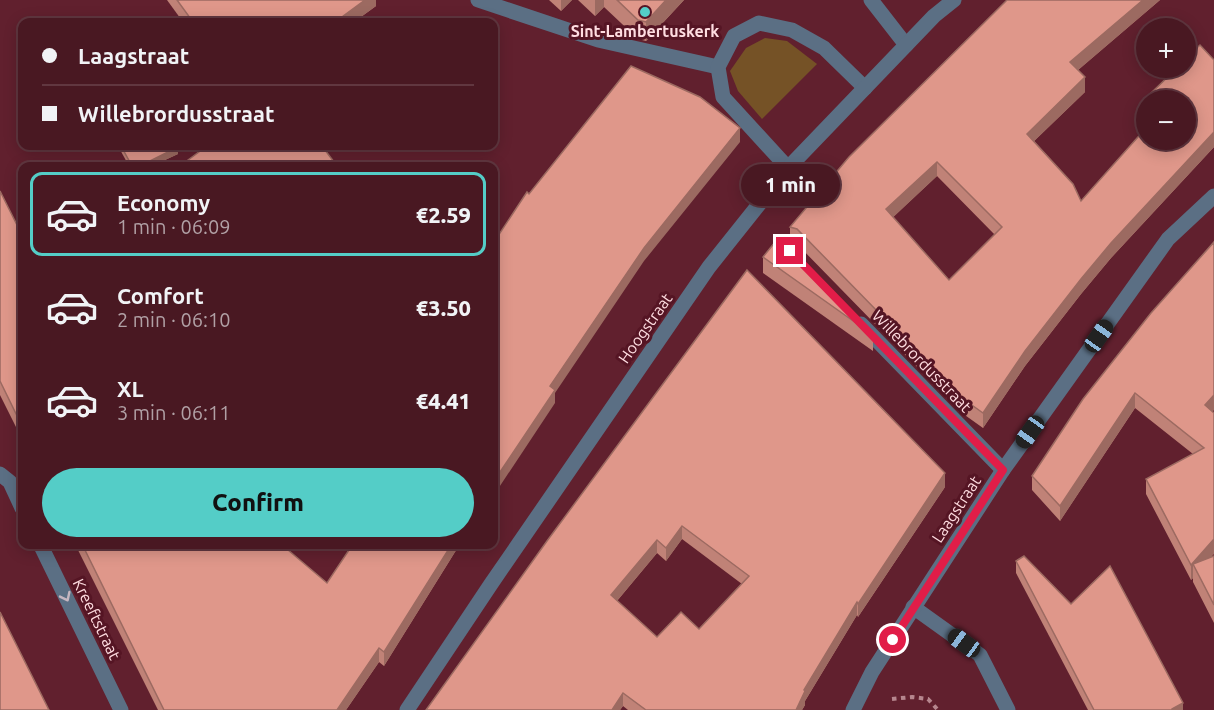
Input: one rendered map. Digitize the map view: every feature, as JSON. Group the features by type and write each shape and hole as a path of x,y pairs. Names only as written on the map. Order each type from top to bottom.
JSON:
{"street":[{"path":"478,0 598,40 718,67"},
{"path":"871,0 906,45"},
{"name":"Hoogstraat","path":"407,710 709,267 788,168 934,16 954,0"},
{"path":"788,168 723,97 718,67 734,36 759,23 792,30 824,48 865,88"},
{"name":"Laagstraat","path":"853,710 872,672 1003,470 1168,239 1214,196"},
{"name":"Willebrordusstraat","path":"847,310 1003,470"},
{"path":"0,474 9,482 18,500"},
{"name":"Kreeftstraat","path":"42,549 121,710"},
{"path":"913,607 980,655 1008,710"}],"path":[{"path":"884,705 892,699 912,697 928,699 938,710"}],"shaded area":[{"path":"765,38 787,41 817,64 762,119 738,91 730,71 746,48"}],"building":[{"path":"177,0 365,0 340,18 190,18"},
{"path":"617,0 666,0 646,22 638,20"},
{"path":"1007,0 1143,0 1070,62 1085,77 1027,134 1073,184 1081,201 1136,139 1136,150 1196,150 1196,90 1154,90 1167,78 1196,78 1196,49 1200,45 1214,60 1214,132 1111,243 1081,279 1025,351 983,413 962,398 797,229 790,227 849,157","holes":["937,162 1002,227 949,280 886,209"]},
{"path":"631,66 700,97 740,128 644,248 550,386 555,390 498,475 498,236 527,192 529,194"},
{"path":"123,150 172,150 148,162 130,162"},
{"path":"202,150 325,150 334,162 185,162"},
{"path":"0,191 18,227 18,418 0,381"},
{"path":"780,236 783,242 873,335 763,257"},
{"path":"1214,242 1214,395 1205,405 1214,413 1214,539 1191,565 1146,479 1204,448 1135,393 1060,506 1032,476 1083,399 1151,313"},
{"path":"747,270 945,473 858,604 857,602 804,690 796,710 646,710 623,693 612,710 426,710 547,541","holes":["682,526 749,576 699,629 681,612 657,637 611,595 657,540 666,548"]},
{"path":"84,549 287,549 327,583 350,549 449,549 384,652 379,648 337,710 164,710"},
{"path":"1024,556 1071,604 1110,566 1183,703 1172,710 1094,710 1016,561"},
{"path":"1214,556 1214,605 1193,564"},
{"path":"0,612 49,710 0,710"}],"place":[{"name":"Sint-Lambertuskerk","path":"645,12"}],"route":[{"path":"790,251 1003,470 893,640"}]}
